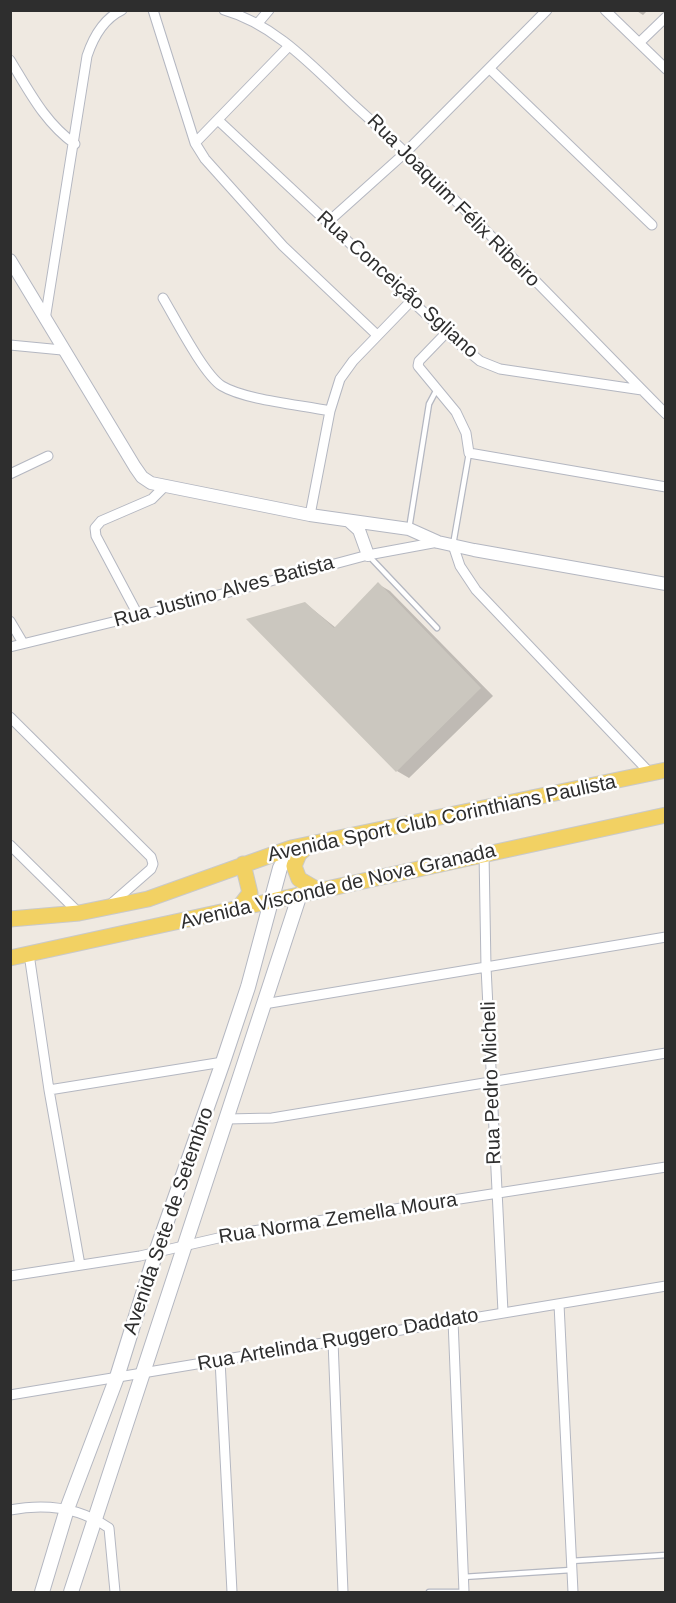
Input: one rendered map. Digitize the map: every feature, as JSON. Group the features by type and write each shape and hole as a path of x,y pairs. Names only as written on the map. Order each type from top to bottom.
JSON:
{"main road":[{"name":"Avenida Sport Club Corinthians Paulista","path":"10,919 79,913 108,907 156,896 291,848 658,772"},
{"name":"Avenida Visconde de Nova Granada","path":"10,958 237,910 316,889 666,815"},
{"path":"310,844 299,854 294,866 299,879 316,889"},
{"name":"Avenida Sete de Setembro","path":"42,1593 67,1509 117,1377 156,1252 248,987 283,860 291,848"},
{"path":"237,910 250,891 243,864"},
{"name":"Avenida Sete de Setembro","path":"71,1593 300,894"}],"street":[{"path":"45,320 91,44 105,23 122,10"},
{"path":"153,10 195,143 219,178 377,335"},
{"name":"Rua Joaquim Félix Ribeiro","path":"224,10 258,23 289,46 406,152 664,410"},
{"path":"258,23 269,10"},
{"path":"328,222 406,152 491,70 547,10"},
{"path":"605,10 666,69"},
{"path":"639,43 666,17"},
{"path":"195,143 219,121 289,46"},
{"path":"10,60 48,119 61,134 75,144"},
{"path":"491,70 652,225"},
{"name":"Rua Conceição Sgliano","path":"219,121 446,333 480,361 500,369 642,390"},
{"path":"10,260 62,350 142,477 163,488 310,515 409,529 438,542 666,584"},
{"path":"163,298 208,371 223,386 252,396 330,411"},
{"path":"310,515 330,411 340,379 377,335 412,300"},
{"path":"446,333 419,361 418,366 461,422 469,453 666,487"},
{"path":"10,345 62,350"},
{"path":"10,474 48,456"},
{"path":"138,615 96,536 95,528 101,521 153,499 163,488"},
{"path":"348,521 359,530 366,544 368,555"},
{"name":"Rua Justino Alves Batista","path":"10,647 368,555 438,542"},
{"path":"453,545 460,566 476,590 658,772"},
{"path":"10,621 23,644"},
{"path":"10,717 151,857 153,864 151,869 108,907"},
{"path":"10,845 79,913"},
{"name":"Rua Pedro Micheli","path":"484,853 486,967 503,1312"},
{"path":"264,1004 666,937"},
{"path":"28,954 80,1265"},
{"path":"227,1119 272,1118 666,1053"},
{"path":"49,1090 223,1062"},
{"name":"Rua Norma Zemella Moura","path":"10,1276 156,1252 240,1233 666,1167"},
{"name":"Rua Artelinda Ruggero Daddato","path":"10,1395 666,1286"},
{"path":"559,1304 573,1593"},
{"path":"453,1320 464,1592"},
{"path":"333,1341 343,1593"},
{"path":"220,1360 232,1593"},
{"path":"10,1510 37,1505 67,1509 96,1520 112,1532 116,1593"}],"lane":[{"path":"409,529 429,404 437,389"},
{"path":"453,545 469,453"},
{"path":"368,555 437,628"},
{"path":"463,1577 666,1555"},
{"path":"429,1593 464,1592"}],"building":[{"path":"378,582 481,688 396,772 246,619 305,602 334,628"}]}
